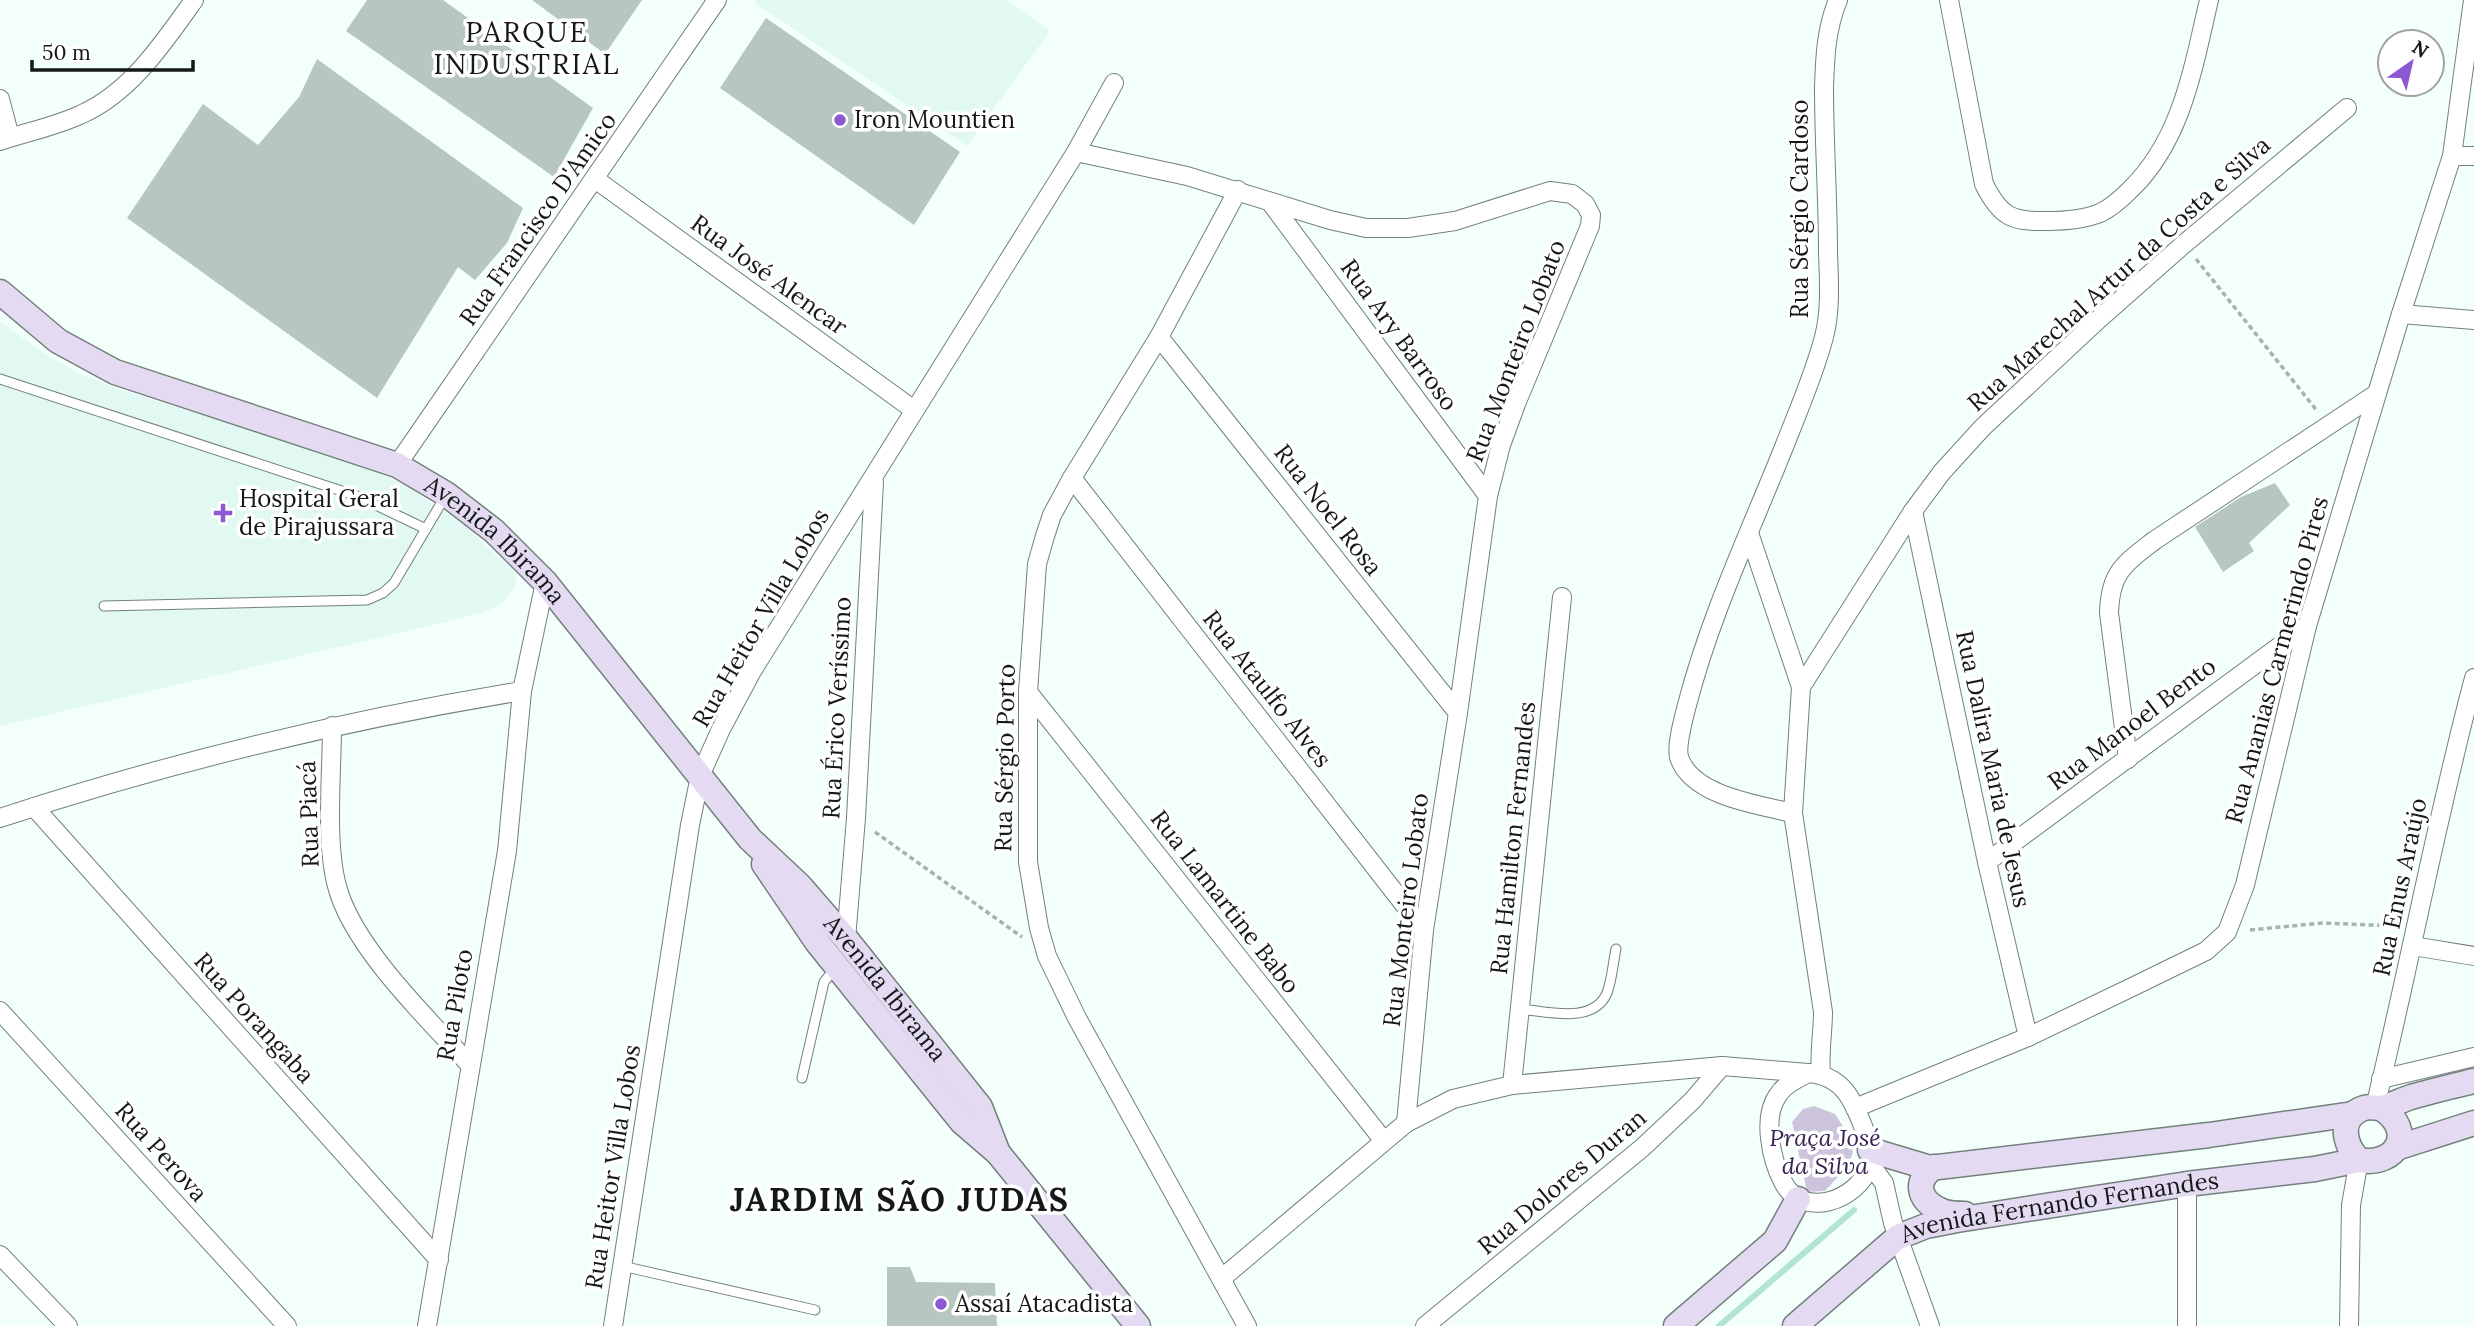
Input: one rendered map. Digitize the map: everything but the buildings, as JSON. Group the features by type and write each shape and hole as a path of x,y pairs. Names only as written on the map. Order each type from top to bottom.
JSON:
{"street":[{"path":"0,99 5,139 82,114 107,99 127,82 158,50 194,0"},
{"name":"Rua Francisco D'Amico","path":"397,466 596,180 717,0"},
{"name":"Rua Sérgio Cardoso","path":"1793,813 1709,789 1695,780 1683,766 1678,754 1695,675 1728,579 1808,386 1824,336 1829,288 1825,48 1831,17 1838,0"},
{"path":"1949,0 1984,184 1995,206 2014,218 2035,222 2062,221 2100,213 2124,197 2147,174 2180,114 2209,0"},
{"name":"Rua Ananias Carmerindo Pires","path":"2227,932 2245,885 2307,626 2376,394 2452,156 2473,0"},
{"name":"Rua Heitor Villa Lobos","path":"613,1326 690,825 700,776 752,671 1076,152 1114,83"},
{"name":"Rua Marechal Artur da Costa e Silva","path":"1814,1073 1824,1031 1823,1012 1793,813 1801,687 1913,511 1942,472 1983,428 2184,243 2347,108"},
{"name":"Rua Monteiro Lobato","path":"1076,152 1187,176 1272,203 1366,228 1408,228 1455,222 1550,191 1572,194 1585,204 1591,215 1591,226 1516,404 1488,496 1424,930 1406,1123"},
{"path":"2452,156 2474,156"},
{"name":"Rua José Alencar","path":"596,180 914,410"},
{"name":"Rua Sérgio Porto","path":"1238,190 1159,337 1072,478 1052,516 1037,564 1028,692 1028,862 1039,928 1047,956 1077,1018 1247,1326"},
{"name":"Rua Ary Barroso","path":"1272,203 1488,496"},
{"name":"Avenida Ibirama","path":"0,292 58,341 116,372 397,466 446,495 494,531 545,582 750,839 781,891 841,953 962,1122 998,1153 1138,1326"},
{"path":"2401,314 2474,320"},
{"name":"Rua Noel Rosa","path":"1159,337 1458,713"},
{"path":"2128,759 2109,613 2109,597 2114,579 2128,561 2155,540 2376,394"},
{"name":"Rua Érico Veríssimo","path":"841,953 856,818 874,478"},
{"name":"Rua Ataulfo Alves","path":"1072,478 1424,930"},
{"name":"Rua Dalira Maria de Jesus","path":"1913,511 1987,862 2028,1037"},
{"path":"1749,533 1801,687"},
{"name":"Rua Piloto","path":"427,1326 507,851 522,691 545,582"},
{"name":"Rua Hamilton Fernandes","path":"1512,1085 1562,597"},
{"name":"Rua Manoel Bento","path":"1987,862 2307,626"},
{"name":"Rua Enus Araújo","path":"2370,1110 2381,1079 2413,946 2454,752 2474,678"},
{"path":"0,818 184,764 332,726 434,705 522,691"},
{"name":"Rua Lamartine Babo","path":"1028,692 1384,1141"},
{"name":"Rua Piacá","path":"332,726 331,841 337,887 366,944 399,987 470,1065"},
{"name":"Rua Porangaba","path":"34,807 439,1260"},
{"path":"1855,1108 2028,1037 2206,951 2227,932"},
{"path":"2413,946 2474,956"},
{"name":"Rua Perova","path":"1,1013 287,1326"},
{"path":"2381,1079 2474,1057"},
{"path":"1221,1279 1406,1123 1452,1099 1512,1085 1721,1066 1814,1073 1846,1092 1855,1108 1870,1157 1884,1183 1895,1230 1930,1326"},
{"name":"Rua Dolores Duran","path":"1425,1326 1652,1139 1692,1101 1721,1066"},
{"path":"1754,1069 1767,1083 1772,1106"},
{"path":"1814,1073 1788,1084 1778,1094 1772,1106 1770,1120 1776,1164 1787,1190 1798,1199 1810,1203 1822,1204 1837,1199 1863,1178 1870,1157"},
{"name":"Avenida Fernando Fernandes","path":"1870,1157 1934,1167 2209,1135 2370,1110 2474,1081"},
{"path":"2370,1110 2392,1115 2398,1125 2400,1137 2396,1148 2380,1161 2359,1160 2349,1150 2344,1135 2347,1121 2370,1110"},
{"path":"2396,1148 2474,1123"},
{"path":"2348,1326 2350,1205 2359,1160"},
{"name":"Avenida Fernando Fernandes","path":"1795,1326 1895,1230 2187,1184 2315,1169 2359,1160"},
{"path":"1934,1167 1921,1179 1920,1188 1927,1201 1942,1211 1984,1216"},
{"path":"2187,1184 2187,1326"},
{"path":"1675,1326 1775,1241 1798,1199"},
{"path":"0,1255 68,1326"}],"lane":[{"path":"0,379 357,496 426,528"},
{"path":"104,606 368,600 383,593 394,583 446,495"},
{"path":"1520,1009 1584,1014 1598,1006 1607,993 1616,949"},
{"path":"803,1078 824,982 841,953"},
{"path":"622,1266 815,1310"}],"path":[{"path":"2184,243 2328,425"},
{"path":"856,818 1047,956"},
{"path":"2227,932 2322,923 2417,927"}],"shaded area":[{"path":"1007,0 1050,31 967,146 754,2"},
{"name":"Hospital Geral de Pirajussara","path":"0,322 80,374 115,388 377,470 469,529 515,573 517,584 501,604 484,612 0,726"}],"green space":[{"name":"Praça José da Silva","path":"1814,1106 1835,1114 1846,1131 1853,1152 1848,1166 1825,1191 1807,1192 1792,1122 1803,1109"}],"waterway":[{"path":"1719,1326 1854,1210"}],"place":[{"name":"Iron Mountien","path":"840,120"},
{"name":"Hospital Geral de Pirajussara","path":"223,513"},
{"name":"Assaí Atacadista","path":"941,1304"}],"district":[{"name":"PARQUE INDUSTRIAL","path":"527,48"},
{"name":"JARDIM SÃO JUDAS","path":"900,1200"}]}
